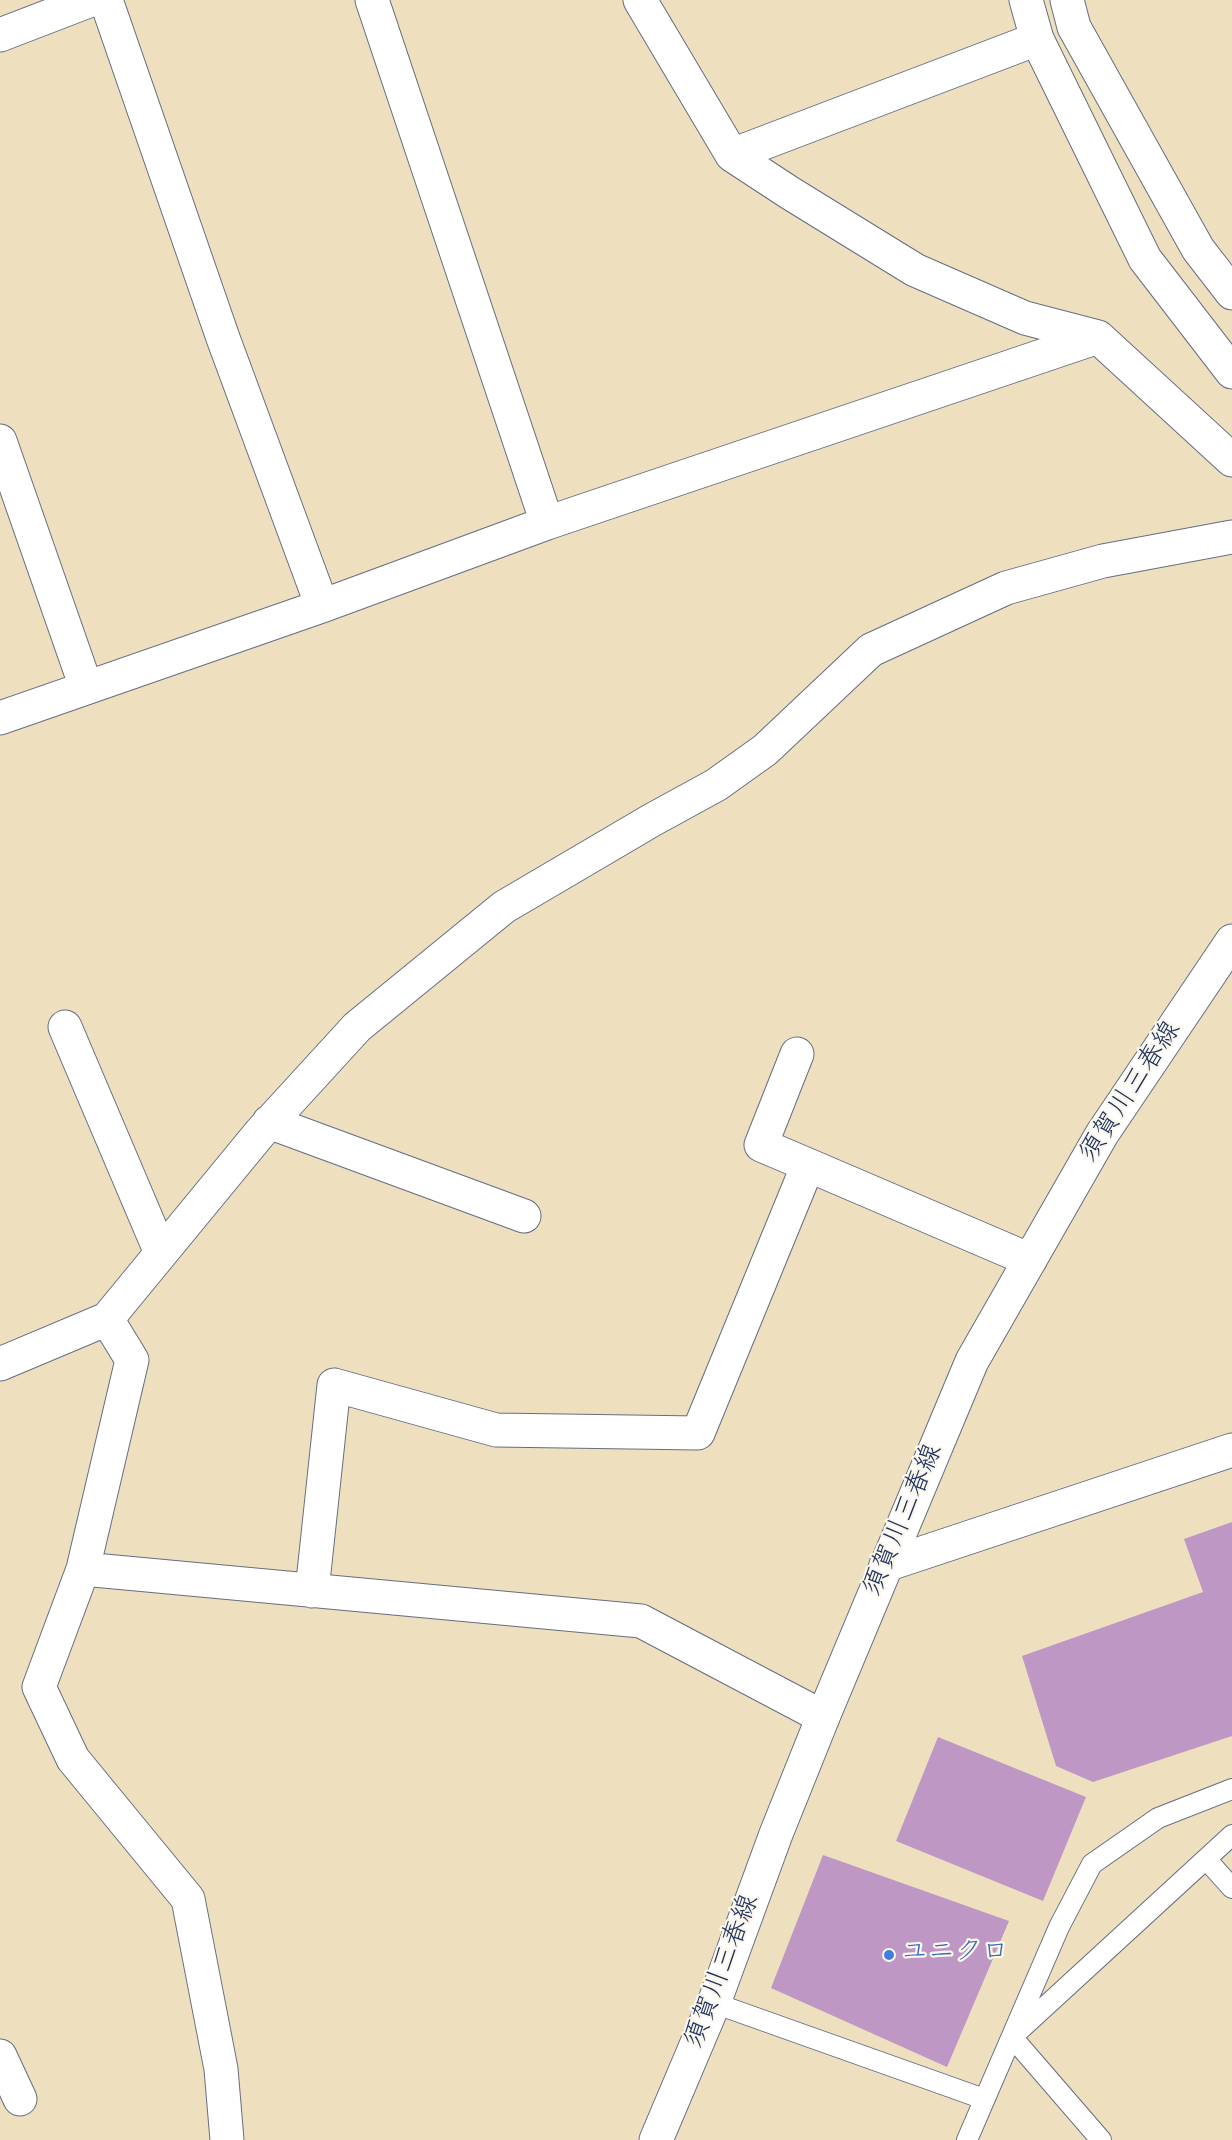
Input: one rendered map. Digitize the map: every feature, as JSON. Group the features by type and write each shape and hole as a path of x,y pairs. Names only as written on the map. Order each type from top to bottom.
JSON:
{"street":[{"path":"0,35 91,0"},
{"path":"106,0 223,338 322,606"},
{"path":"372,0 548,523"},
{"path":"640,0 732,155 915,270 1025,318 1098,337 1232,460"},
{"path":"1026,0 1037,39 1145,259 1232,372"},
{"path":"1067,0 1074,27 1198,249 1232,293"},
{"path":"732,155 1037,39"},
{"path":"0,718 322,606 548,523 1098,337"},
{"path":"0,441 86,687"},
{"path":"0,1364 107,1319 269,1122 357,1027 504,907 716,785 765,750 871,650 1006,588 1103,561 1232,537"},
{"name":"須賀川三春線","path":"656,2140 714,2003 776,1834 823,1717 972,1361 1102,1134 1232,941"},
{"path":"65,1026 161,1254"},
{"path":"797,1054 761,1145 1030,1260"},
{"path":"269,1122 524,1216"},
{"path":"312,1590 334,1385 496,1430 698,1433 808,1165"},
{"path":"107,1319 132,1360 83,1569 39,1687 73,1759 188,1899 220,2069 227,2140"},
{"path":"885,1565 1232,1450"},
{"path":"83,1569 640,1621 823,1717"},
{"path":"0,2056 20,2099"}],"lane":[{"path":"967,2140 1059,1927 1092,1864 1158,1818 1232,1789"},
{"path":"1012,2037 1232,1835"},
{"path":"1206,1859 1232,1888"},
{"path":"714,2003 984,2099"},
{"path":"1012,2037 1101,2140"}],"building":[{"path":"1232,1522 1232,1736 1093,1782 1056,1766 1022,1656 1203,1592 1184,1539"},
{"path":"938,1737 1086,1797 1043,1901 896,1841"},
{"name":"ユニクロ","path":"823,1855 1009,1921 947,2067 771,1988"}],"place":[{"name":"ユニクロ","path":"889,1955"}]}
